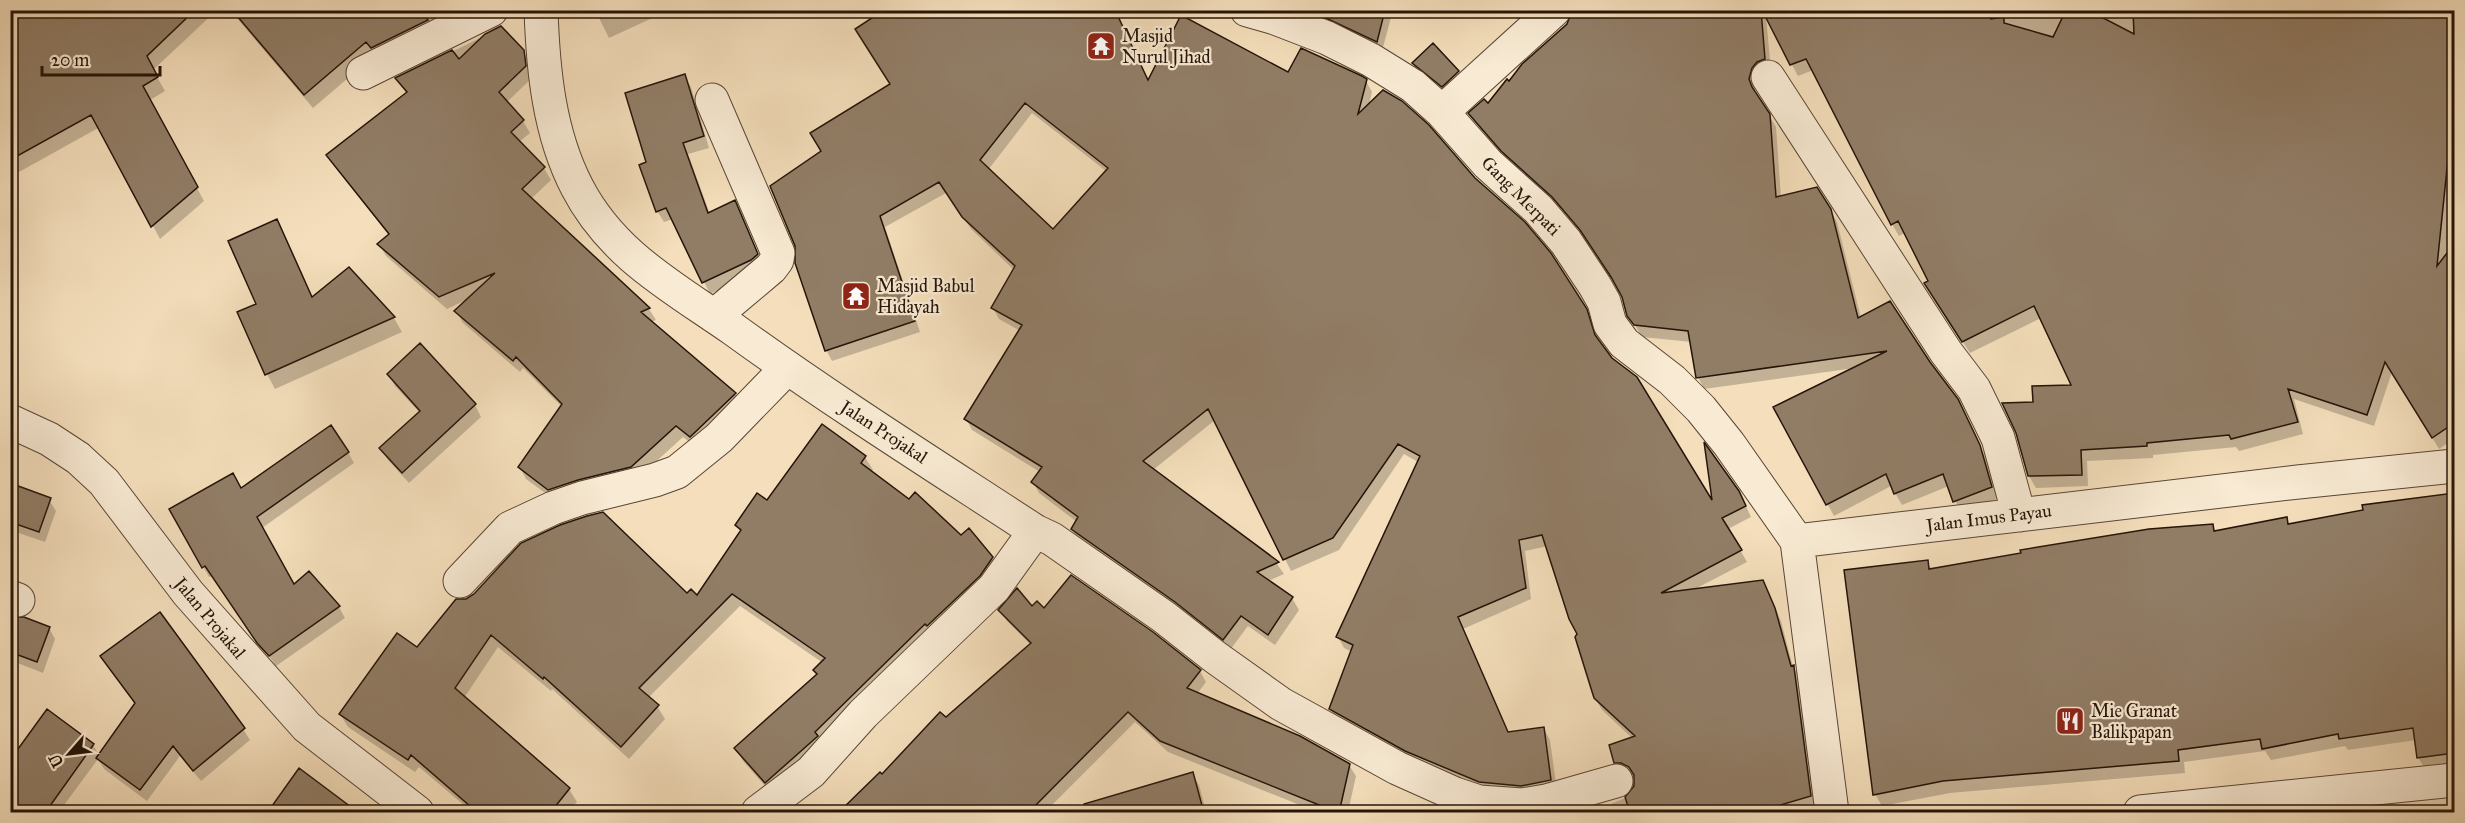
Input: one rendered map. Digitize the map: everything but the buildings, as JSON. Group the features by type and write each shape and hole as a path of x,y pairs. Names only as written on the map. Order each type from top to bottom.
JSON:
{"street":[{"path":"363,73 491,10"},
{"name":"Jalan Projakal","path":"541,10 547,88 553,121 577,186 596,217 627,253 714,316 787,368 1035,531 1052,539 1164,617 1281,704 1397,768 1455,794 1479,802 1522,805 1546,801 1616,781"},
{"name":"Gang Merpati","path":"1247,10 1317,34 1371,60 1413,86 1442,112 1488,164 1538,209 1566,242 1595,286 1604,302 1610,324 1624,344 1663,372 1701,409 1776,509 1797,541"},
{"path":"1442,112 1554,10"},
{"path":"1768,77 1946,352 1974,389 1998,438 2019,515"},
{"path":"712,100 778,253 777,260 771,268 714,316"},
{"path":"460,581 510,528 553,508 582,498 655,480 677,472 719,438 787,368"},
{"name":"Jalan Projakal","path":"10,421 58,445 78,458 104,483 188,593 307,727 417,813"},
{"name":"Jalan Imus Payau","path":"1797,541 2454,466"},
{"path":"758,813 811,772 863,714 994,588 1035,531"},
{"path":"1797,541 1832,813"},
{"path":"2140,813 2369,791 2454,780"}],"place":[{"name":"Masjid Nurul Jihad","path":"1101,46"},
{"name":"Masjid Babul Hidayah","path":"856,296"},
{"name":"Mie Granat Balikpapan","path":"2070,721"}]}
